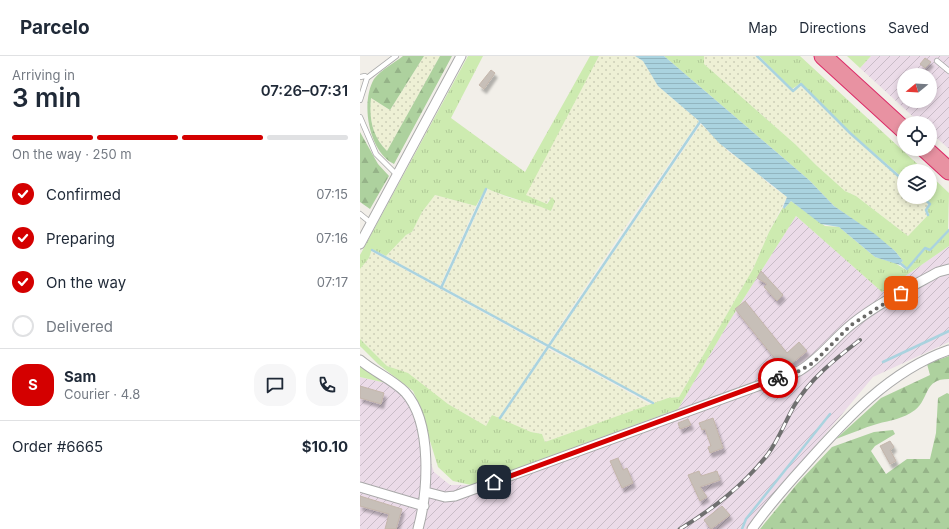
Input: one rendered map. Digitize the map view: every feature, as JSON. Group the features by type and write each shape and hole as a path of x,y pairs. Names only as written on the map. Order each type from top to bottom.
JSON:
{"highway":[{"path":"823,56 897,124"},
{"path":"933,156 949,171"}],"street":[{"path":"360,244 461,56"},
{"path":"426,492 445,497 455,496 799,371 813,363 851,325 865,315 938,272 949,269"},
{"path":"752,529 774,500 820,448 874,394 912,366 949,350"},
{"path":"360,360 396,384 406,393 420,425 426,474 426,492 418,529"},
{"path":"360,487 424,506"}],"lane":[{"path":"360,100 367,78 396,56"},
{"path":"936,61 949,71"},
{"path":"360,77 365,76 367,78"},
{"path":"360,117 376,154 397,175"},
{"path":"360,214 371,223"}],"shaded area":[{"path":"871,56 949,56 949,149 937,138 937,116 912,116 904,108 937,108 937,68 897,68 897,102 860,68"},
{"path":"796,216 882,292 949,246 949,342 873,377 746,529 360,529 360,377 399,386 406,390 434,472 450,485 471,485 678,409 732,317"}],"green space":[{"path":"403,56 424,56 390,110 371,98 371,120 373,127 378,139 387,151 440,56 452,56 394,164 385,158 378,149 373,138 369,126 368,101 370,89 374,79"},
{"path":"424,56 440,56 387,151 376,138 372,125 370,113 371,98 390,110"},
{"path":"468,56 483,56 451,118 525,172 590,56 599,56 526,195 547,204 552,197 555,201 551,211 502,195 486,188 476,206 435,195 422,212 412,232 406,235 386,256 372,249 369,258 360,269 360,255"},
{"path":"599,56 635,56 643,61 658,86 699,121 634,214 547,345 443,287 488,189 509,198 531,203 552,211 549,198 547,204 525,195"},
{"path":"664,56 704,56 704,64 795,144 845,191 856,196 908,236 929,214 927,210 931,204 937,204 937,182 949,193 948,230 930,249 925,248 907,268 901,262 903,261 895,251 874,234 834,206 809,180"},
{"path":"704,56 756,56 792,91 801,86 848,132 897,176 897,204 929,204 925,210 927,216 908,236 856,196 845,191 795,144 704,64"},
{"path":"759,56 800,56 897,145 897,156 909,156 917,164 897,164 897,173 849,131 801,83 792,89"},
{"path":"847,56 871,56 860,68"},
{"path":"701,124 729,152 752,168 769,184 787,197 769,232 753,269 679,397 668,398 655,403 550,346"},
{"path":"360,132 378,164 389,176 370,209 360,202"},
{"path":"435,195 476,206 440,286 386,256 406,235 412,232 422,212"},
{"path":"791,201 825,226 839,227 875,257 895,263 906,270 925,249 930,251 949,231 949,246 882,292 796,216 732,317 678,409 471,485 453,481 438,467 418,402 413,391 378,364 360,346 360,339 387,366 408,373 448,404 486,426 492,415 531,432 542,434 545,442 668,398 679,397 753,269 769,232 783,207 784,209"},
{"path":"371,251 546,347 498,419 492,415 486,426 448,404 393,368 387,366 360,339 360,269 369,258"},
{"path":"548,349 651,405 545,442 542,434 531,432 500,420"},
{"path":"949,356 949,379 935,382 915,410 901,417 836,439 881,398 930,375 927,364"},
{"path":"360,362 399,386 360,377"},
{"path":"947,393 949,394 949,529 760,529 797,484 832,447 874,432 893,430 895,434 875,446 871,451 886,474 907,459 930,459 936,433 938,398"}],"water":[{"path":"635,56 664,56 809,180 834,206 875,234 895,251 903,261 900,265 875,257 839,227 821,224 791,201 784,209 783,207 787,197 719,143 699,121 658,86 643,61"}],"building":[{"path":"925,58 931,62 925,68 920,64"},
{"path":"491,70 495,73 484,89 479,85"},
{"path":"761,271 783,295 777,301 764,287 767,284 757,278"},
{"path":"745,301 787,353 799,342 807,351 784,370 735,309"},
{"path":"360,386 384,393 381,404 360,398"},
{"path":"713,418 723,448 710,453 708,447 711,446 705,429 702,430 699,423"},
{"path":"688,419 691,425 680,429 678,423"},
{"path":"890,441 894,447 890,450 896,461 890,464 880,446"},
{"path":"618,458 623,470 627,468 633,483 622,488 610,461"},
{"path":"699,471 701,476 717,471 720,480 700,487 707,497 700,501 688,475"},
{"path":"360,496 402,509 396,529 385,529 389,514 360,506"},
{"path":"722,506 730,515 711,529 704,520"}],"waterway":[{"path":"757,56 793,91 801,84 850,133 897,175"},
{"path":"500,418 700,122"},
{"path":"441,288 486,189"},
{"path":"928,215 926,210 930,204"},
{"path":"900,263 907,269 925,248 930,250 949,230"},
{"path":"372,250 653,403"},
{"path":"883,362 949,331"},
{"path":"742,529 746,519 830,414"}],"railway":[{"path":"680,529 705,513 727,496 758,466 772,448 800,396 815,378 832,362 860,340"}],"way so far":[{"path":"778,378 799,371 813,363 851,325 901,293"}],"route":[{"path":"494,482 778,378"}]}
